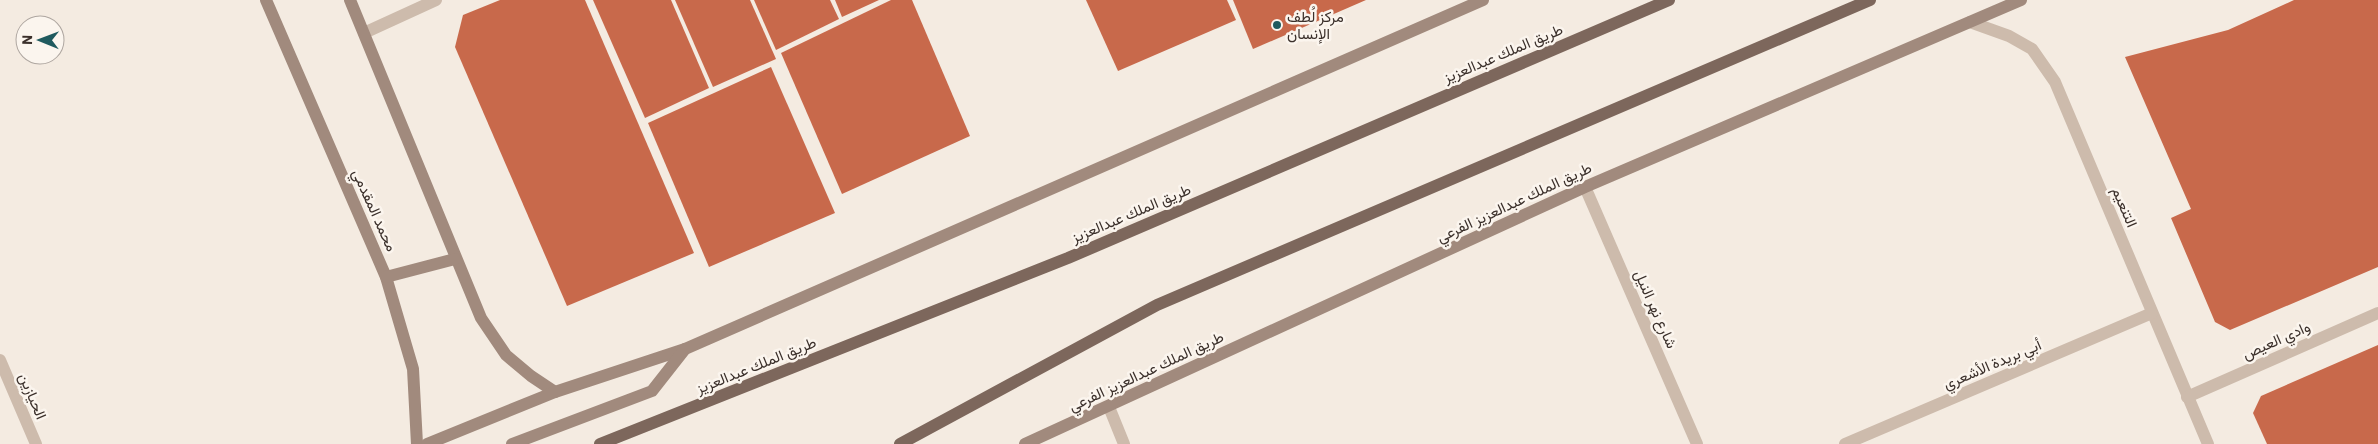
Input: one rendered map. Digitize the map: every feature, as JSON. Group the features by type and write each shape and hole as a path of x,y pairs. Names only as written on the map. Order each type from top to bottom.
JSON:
{"main road":[{"name":"طريق الملك عبدالعزيز","path":"600,444 1068,258 1669,0"},
{"path":"900,444 1157,305 1870,0"}],"street":[{"name":"محمد المقدمي","path":"266,0 386,277 413,370 418,444"},
{"path":"350,0 455,259 481,318 506,355 555,392"},
{"path":"364,33 436,0"},
{"path":"427,444 555,392 685,349 1483,0"},
{"name":"طريق الملك عبدالعزيز الفرعي","path":"1025,444 1585,187 2021,0"},
{"name":"التنعيم","path":"1970,22 2009,36 2032,49 2054,82 2208,444"},
{"name":"شارع نهر النيل","path":"1585,187 1698,444"},
{"path":"386,277 455,259"},
{"name":"أبي بريدة الأشعري","path":"1845,444 2152,313"},
{"name":"وادي العيص","path":"2187,397 2378,313"},
{"path":"512,444 652,391 685,349"},
{"name":"الحيازين","path":"0,360 36,444"},
{"path":"1109,407 1124,444"}],"building":[{"path":"500,0 585,0 694,253 567,306 455,47 463,15"},
{"path":"593,0 671,0 709,88 645,118"},
{"path":"675,0 750,0 776,59 713,87"},
{"path":"754,0 830,0 839,19 776,50"},
{"path":"835,0 879,0 842,17"},
{"path":"891,0 912,0 970,136 842,194 781,53"},
{"path":"1086,0 1227,0 1236,20 1118,71"},
{"name":"مركز لُطف الإنسان","path":"1233,0 1366,0 1253,49"},
{"path":"2294,0 2378,0 2378,267 2230,330 2215,322 2171,218 2191,209 2125,57 2228,30"},
{"path":"771,67 835,213 709,267 648,123"},
{"path":"2378,345 2378,444 2267,444 2253,413 2261,396"}],"place":[{"name":"مركز لُطف الإنسان","path":"1277,25"}]}
